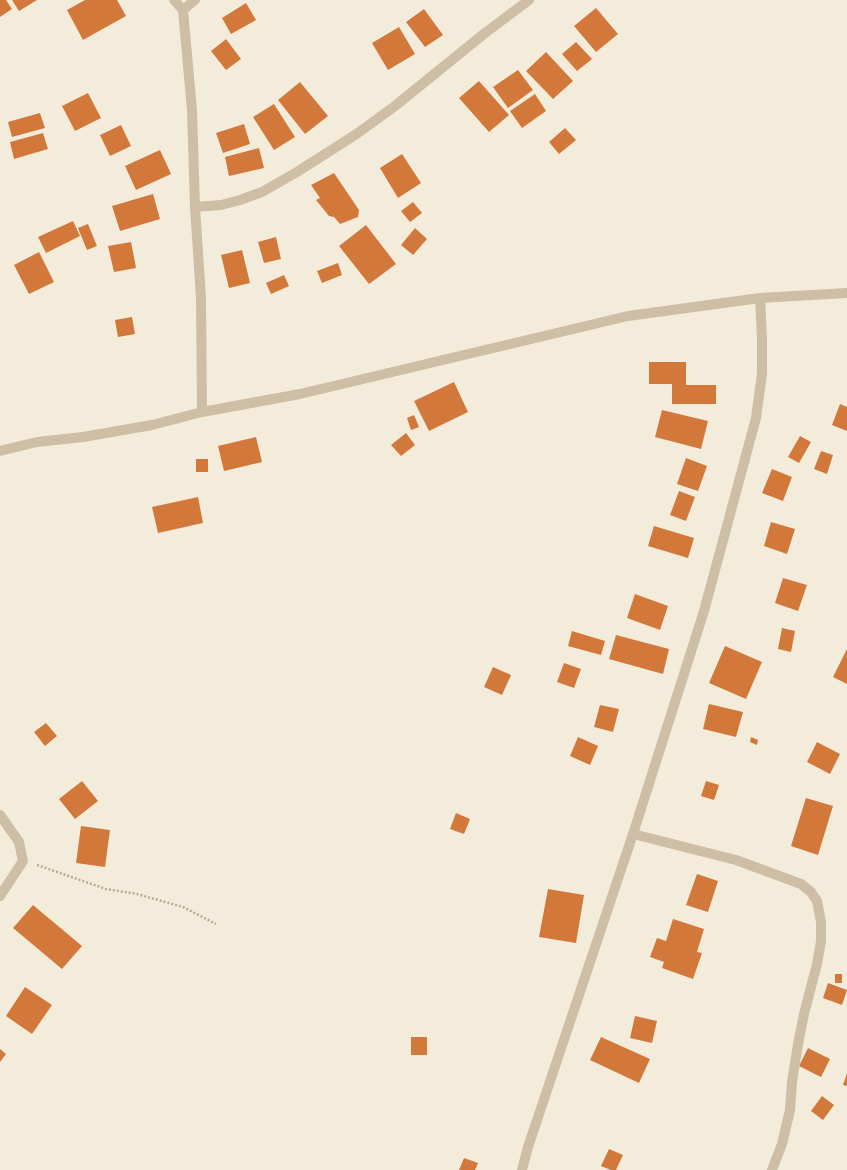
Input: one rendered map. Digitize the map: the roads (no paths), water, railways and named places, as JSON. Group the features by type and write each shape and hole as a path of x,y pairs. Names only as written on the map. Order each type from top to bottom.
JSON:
{"street":[{"path":"174,0 183,10 192,110 195,207 201,298 202,412"},
{"path":"183,10 196,0"},
{"path":"195,207 221,205 240,200 262,192 297,172 358,133 395,106 485,33 529,0"},
{"path":"0,451 37,442 83,437 152,425 202,412 308,392 628,316 760,298 847,293"},
{"path":"522,1170 528,1147 633,834 704,611 756,418 762,374 760,298"},
{"path":"0,815 19,842 23,860 0,896"},
{"path":"633,834 736,860 802,884 811,892 817,901 821,922 821,941 798,1044 792,1082 790,1110 782,1144 772,1170"}]}
